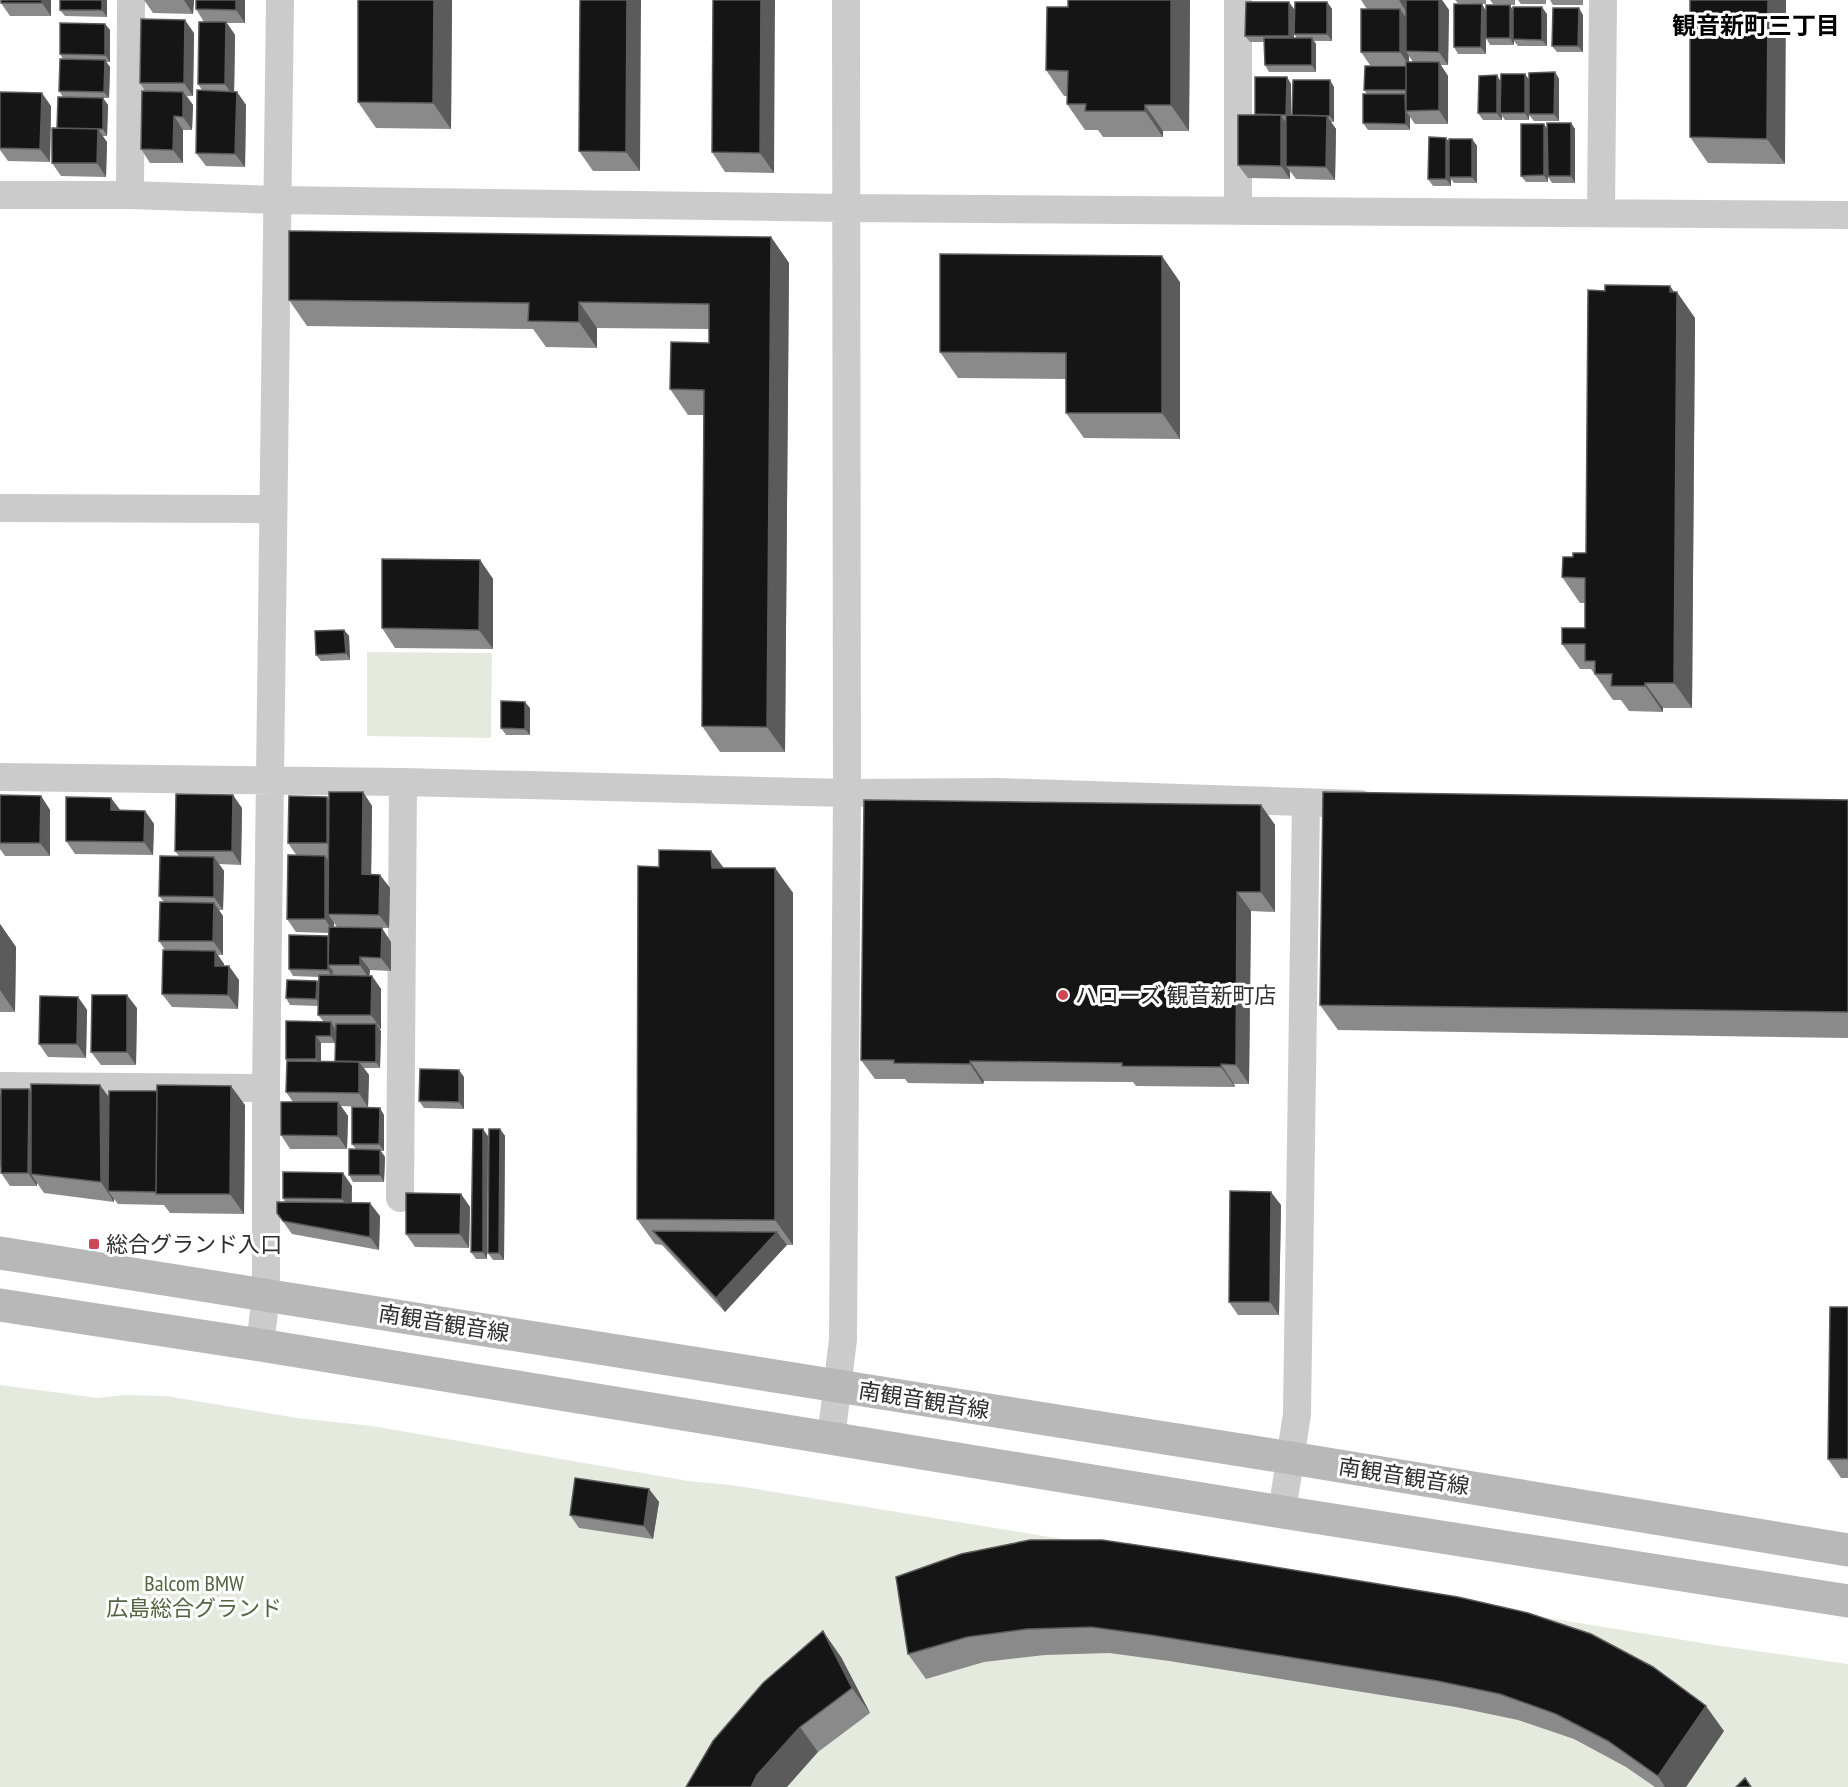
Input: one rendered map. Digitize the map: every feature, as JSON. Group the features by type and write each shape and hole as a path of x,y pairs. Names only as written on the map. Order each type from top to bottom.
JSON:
{"main road":[{"name":"南観音観音線","path":"0,1253 1291,1458 1848,1550"},
{"path":"0,1305 1848,1601"}],"street":[{"path":"130,195 131,0"},
{"path":"260,1345 266,1295 266,1088 280,0"},
{"path":"831,1439 843,1339 847,793 846,0"},
{"path":"1238,0 1238,210"},
{"path":"1601,212 1603,0"},
{"path":"0,195 130,195 277,200 846,208 1848,215"},
{"path":"0,508 273,509"},
{"path":"0,777 270,779 847,793 998,792 1388,804"},
{"path":"400,1198 403,782"},
{"path":"1282,1512 1298,1402 1306,803"},
{"path":"0,1086 266,1088"}],"green space":[{"path":"367,652 492,653 491,738 367,736"},
{"name":"Balcom BMW 広島総合グランド","path":"0,1385 98,1398 123,1395 166,1396 297,1418 372,1426 688,1481 731,1485 1714,1645 1848,1664 1848,1787 0,1787"}],"building":[{"path":"1,0 42,0 42,3 1,3"},
{"path":"60,0 102,0 102,10 60,10"},
{"path":"196,0 236,0 236,10 196,9"},
{"path":"358,0 434,0 433,103 358,102"},
{"path":"580,0 627,0 626,152 579,151"},
{"path":"713,0 761,0 760,153 712,152"},
{"path":"1068,0 1171,0 1171,105 1145,105 1145,111 1085,111 1086,104 1067,104 1068,71 1046,70 1047,7 1068,7"},
{"path":"1406,0 1439,0 1439,52 1406,51"},
{"path":"1690,0 1768,0 1767,139 1690,137"},
{"path":"1246,2 1289,2 1289,36 1245,36"},
{"path":"1295,2 1327,2 1327,34 1294,34"},
{"path":"1454,4 1482,4 1481,47 1454,47"},
{"path":"1486,5 1510,5 1510,38 1486,38"},
{"path":"1513,7 1542,7 1542,40 1513,39"},
{"path":"1553,8 1579,8 1578,46 1552,46"},
{"path":"1361,9 1400,9 1400,52 1361,52"},
{"path":"141,19 185,20 184,83 140,83"},
{"path":"199,22 226,22 225,84 198,84"},
{"path":"60,23 105,24 105,55 60,54"},
{"path":"1264,38 1312,38 1312,65 1265,65"},
{"path":"60,59 105,60 104,92 59,91"},
{"path":"1406,62 1439,62 1439,110 1406,111"},
{"path":"1365,66 1406,66 1406,90 1364,90"},
{"path":"1555,72 1554,114 1529,114 1529,73"},
{"path":"1501,74 1525,74 1525,113 1500,113"},
{"path":"1497,75 1497,113 1478,113 1479,76"},
{"path":"1255,77 1287,77 1286,115 1255,114"},
{"path":"1293,80 1330,80 1330,116 1292,115"},
{"path":"197,90 237,92 235,154 196,153"},
{"path":"142,91 183,92 183,117 174,116 173,150 141,149"},
{"path":"0,92 42,93 40,149 0,148"},
{"path":"1363,94 1405,94 1406,124 1363,123"},
{"path":"58,97 103,98 103,129 57,128"},
{"path":"1238,115 1281,115 1281,166 1238,165"},
{"path":"1286,115 1327,116 1326,167 1286,166"},
{"path":"1547,123 1571,123 1571,176 1548,176"},
{"path":"1521,124 1544,124 1544,175 1521,176"},
{"path":"52,128 98,129 97,163 52,163"},
{"path":"1429,137 1446,138 1446,179 1428,179"},
{"path":"1449,139 1472,139 1472,177 1449,177"},
{"path":"289,231 771,237 767,727 702,726 704,390 670,389 671,342 709,343 709,304 579,302 579,322 528,321 529,303 289,300"},
{"path":"940,254 1162,256 1162,413 1066,413 1066,353 940,352"},
{"path":"1605,285 1670,286 1670,292 1677,292 1674,683 1611,686 1612,674 1595,674 1595,661 1585,661 1585,644 1562,644 1562,628 1585,628 1585,578 1562,577 1563,557 1573,557 1573,553 1586,553 1588,290 1605,291"},
{"path":"382,559 480,560 479,630 382,628"},
{"path":"344,630 346,653 316,655 315,631"},
{"path":"501,701 525,702 525,729 501,728"},
{"path":"329,792 363,792 362,874 380,875 379,915 328,914"},
{"path":"1323,792 1848,800 1848,1012 1320,1005"},
{"path":"176,794 233,795 232,851 175,851"},
{"path":"0,795 41,796 40,843 0,843"},
{"path":"289,796 327,797 327,843 288,843"},
{"path":"66,797 111,798 111,810 145,811 144,842 66,841"},
{"name":"ハローズ 観音新町店","path":"864,800 1261,805 1261,892 1237,892 1236,1065 1221,1064 1221,1067 1122,1066 1122,1063 970,1061 970,1064 894,1063 894,1060 861,1060"},
{"path":"659,850 711,851 712,868 775,868 775,1220 637,1219 638,866 659,867"},
{"path":"288,855 325,856 325,919 287,919"},
{"path":"160,856 214,857 214,897 159,896"},
{"path":"160,902 214,903 213,941 159,941"},
{"path":"329,927 382,928 381,958 360,957 360,965 328,965"},
{"path":"289,935 328,936 328,970 289,969"},
{"path":"163,950 215,951 215,966 229,966 228,995 162,994"},
{"path":"319,975 372,976 371,1015 318,1015"},
{"path":"287,980 317,981 316,999 286,998"},
{"path":"92,995 127,995 127,1052 91,1052"},
{"path":"40,996 78,997 77,1044 39,1044"},
{"path":"286,1021 331,1022 331,1036 316,1036 316,1059 286,1059"},
{"path":"336,1024 376,1024 376,1062 335,1061"},
{"path":"287,1061 359,1062 359,1093 286,1092"},
{"path":"420,1069 459,1070 459,1102 419,1101"},
{"path":"31,1084 100,1085 101,1182 31,1174"},
{"path":"157,1085 231,1086 230,1194 156,1194"},
{"path":"1,1089 29,1089 28,1173 1,1173"},
{"path":"109,1091 157,1091 156,1192 108,1191"},
{"path":"281,1102 338,1102 338,1136 281,1135"},
{"path":"352,1107 380,1108 379,1144 352,1144"},
{"path":"473,1129 483,1129 483,1252 471,1252"},
{"path":"489,1129 500,1129 499,1253 488,1253"},
{"path":"349,1149 380,1150 380,1175 349,1175"},
{"path":"283,1172 343,1173 342,1199 283,1198"},
{"path":"1230,1191 1271,1192 1270,1302 1229,1302"},
{"path":"406,1193 461,1194 460,1234 406,1234"},
{"path":"277,1202 370,1203 370,1237 283,1221 277,1213"},
{"path":"653,1231 777,1232 716,1298"},
{"path":"1830,1307 1848,1307 1848,1459 1828,1459"},
{"path":"575,1478 649,1489 644,1526 570,1515"},
{"path":"1030,1540 1102,1540 1458,1597 1528,1613 1591,1634 1653,1667 1706,1706 1658,1776 1608,1741 1556,1714 1500,1694 1438,1681 1091,1627 1027,1629 967,1637 908,1654 896,1577 961,1554"},
{"path":"823,1631 852,1688 800,1727 757,1775 751,1787 686,1787 713,1741 763,1683"},
{"path":"1745,1778 1751,1787 1736,1787"}],"place":[{"name":"ハローズ 観音新町店","path":"1063,995"},
{"name":"総合グランド入口","path":"94,1244"}],"district":[{"name":"観音新町三丁目","path":"1756,26"}]}
